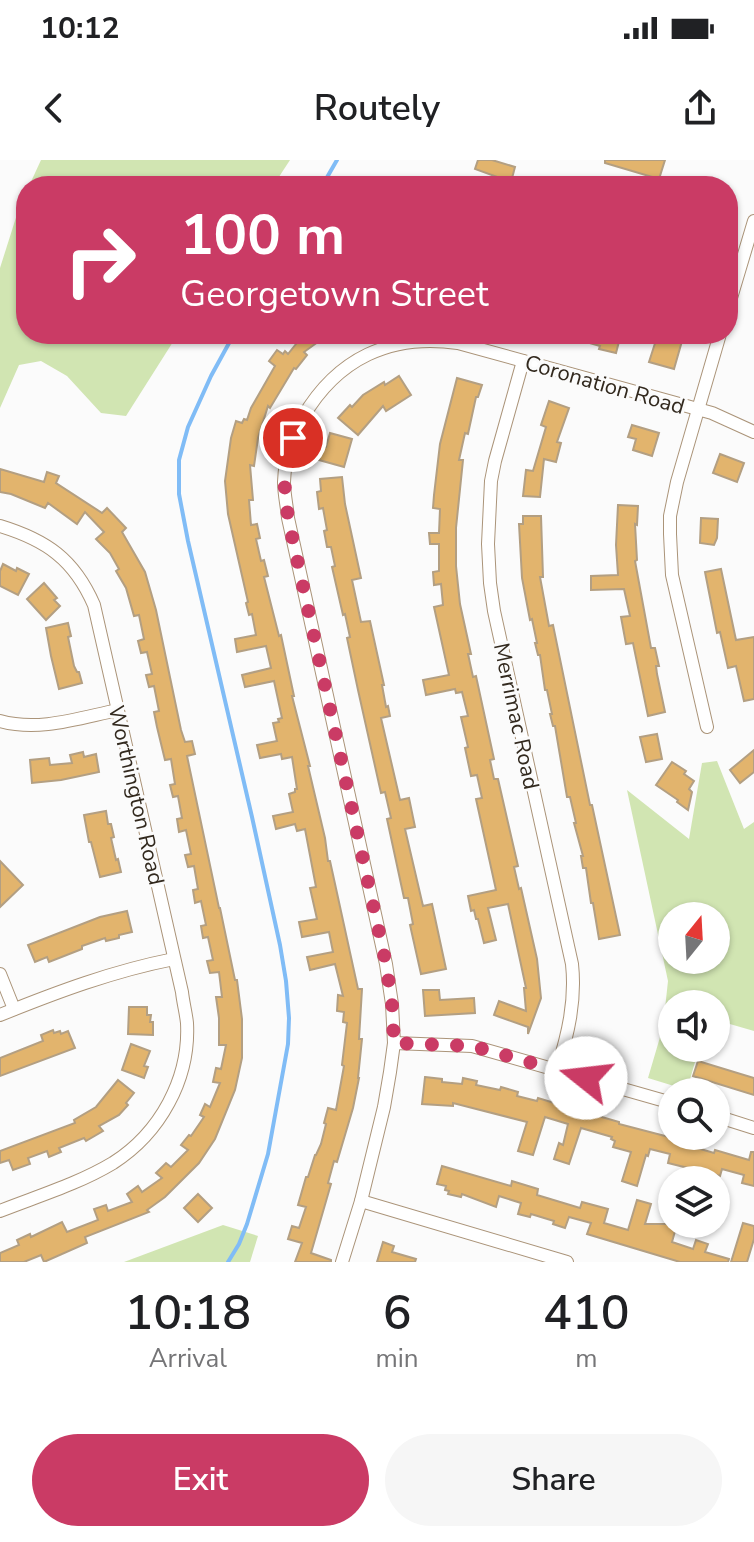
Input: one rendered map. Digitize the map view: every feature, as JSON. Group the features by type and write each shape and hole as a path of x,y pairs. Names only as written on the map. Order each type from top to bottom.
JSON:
{"street":[{"path":"738,275 754,221"},
{"name":"Coronation Road","path":"342,1262 384,1107 394,1043 392,1004 386,964 288,518 284,480 297,427 313,399 336,375 367,355 397,344"},
{"name":"Coronation Road","path":"462,344 712,413 754,432"},
{"path":"707,727 672,575 670,516 717,344"},
{"name":"Merrimac Road","path":"523,361 495,461 488,544 494,611 572,964 574,990 571,1018 557,1070"},
{"name":"Worthington Road","path":"0,526 43,543 64,559 88,590 97,613 187,1021 181,1074 166,1109 148,1134 113,1163 73,1183 0,1211"},
{"path":"0,721 31,726 118,710"},
{"path":"0,1015 111,973 174,959"},
{"path":"0,974 14,1009"},
{"path":"394,1043 472,1046 658,1099"},
{"path":"730,1120 754,1128"},
{"path":"361,1201 567,1262"}],"green space":[{"path":"41,160 290,160 280,176 34,176"},
{"path":"16,217 16,344 172,344 126,416 101,413 67,376 41,361 19,365 0,408 0,268"},
{"path":"717,761 744,829 754,822 754,1031 730,1024 730,990 667,990 666,974 730,974 730,902 658,902 658,934 627,790 689,839 702,763"},
{"path":"658,1044 658,1062 695,1062 690,1078 658,1078 658,1081 648,1078"},
{"path":"223,1225 258,1236 250,1262 124,1262"}],"building":[{"path":"478,160 492,160 515,167 513,176 494,176 475,169"},
{"path":"605,160 665,160 660,176 649,176 605,163"},
{"path":"296,344 315,344 304,352 307,355 294,368 270,408 268,406 258,438 254,466 250,465 253,500 249,500 251,525 257,524 260,538 256,539 268,576 264,577 281,635 328,861 358,989 362,989 359,1078 311,1253 331,1262 295,1262 302,1243 288,1239 292,1226 299,1228 306,1207 298,1205 321,1144 328,1108 336,1110 344,1066 347,1023 343,1022 344,1012 337,1011 338,995 343,996 335,964 310,970 307,957 333,952 329,932 302,937 299,922 317,919 310,888 316,887 305,829 297,831 295,824 276,829 273,816 293,812 289,794 297,789 292,757 282,759 281,754 260,758 257,745 277,741 273,723 282,718 274,681 245,687 242,675 271,668 266,646 237,652 235,639 256,635 252,614 249,615 246,603 228,514 225,481 236,421 242,423 244,419 247,420 275,366 269,361 277,350 288,354"},
{"path":"593,344 618,344 616,353 599,349 600,346"},
{"path":"655,344 681,344 674,369 649,362"},
{"path":"399,376 411,395 386,411 383,406 358,435 338,418 363,395"},
{"path":"457,378 482,385 459,460 463,460 456,528 456,566 460,604 471,654 468,654 473,677 476,676 494,759 490,760 494,779 498,779 518,866 514,867 537,959 541,998 528,1034 528,1027 494,1015 499,1001 526,1011 526,988 508,904 488,908 496,940 484,943 468,896 496,890 476,799 482,798 477,775 471,776 465,748 468,747 461,717 468,716 462,692 456,693 455,689 426,695 423,680 449,675 434,607 443,605 441,584 434,585 433,572 439,571 439,544 430,544 429,533 439,533 440,509 433,508 434,495 440,444"},
{"path":"549,401 569,408 557,442 561,443 556,462 544,459 540,497 523,496 526,470 533,471 546,427 541,425"},
{"path":"632,425 659,433 652,456 633,450 636,439 628,437"},
{"path":"330,433 352,439 344,467 319,460"},
{"path":"720,454 744,463 737,482 713,473"},
{"path":"0,469 44,482 47,472 59,476 56,483 102,513 107,508 126,528 122,532 145,572 156,610 181,730 185,742 192,741 195,754 187,756 237,980 242,1019 242,1058 235,1090 215,1139 199,1163 165,1197 147,1210 149,1212 85,1237 87,1243 44,1262 41,1255 24,1262 0,1262 0,1253 19,1245 17,1240 30,1234 31,1237 62,1222 67,1232 98,1220 94,1209 106,1205 108,1211 132,1202 127,1194 138,1186 142,1192 162,1178 156,1173 166,1163 171,1167 188,1150 181,1145 204,1117 200,1115 205,1104 210,1107 220,1083 213,1082 216,1068 221,1069 226,1045 219,1045 216,997 222,997 219,972 210,973 207,961 213,960 208,937 203,938 201,926 206,925 201,901 195,903 193,890 198,889 194,866 188,867 185,855 191,854 186,830 179,832 177,819 182,818 178,796 173,797 170,785 175,784 171,759 165,760 157,727 154,712 159,711 154,686 149,687 146,675 152,674 147,652 141,653 138,641 144,639 139,615 134,616 126,588 116,571 119,569 110,553 96,539 104,532 85,512 77,524 48,503 45,508 0,492"},
{"path":"342,477 361,578 352,580 361,622 370,621 390,716 381,718 400,800 409,798 415,827 405,829 423,906 432,904 446,969 421,974 410,925 413,924 408,898 404,898 387,819 391,818 385,792 381,793 347,638 350,637 332,567 335,566 331,547 327,547 323,508 319,509 317,492 321,491 320,479"},
{"path":"618,505 638,506 635,561 651,648 655,648 659,666 656,666 657,674 665,712 648,716 633,643 626,644 621,617 630,616 624,589 591,590 591,576 618,575"},
{"path":"523,516 541,516 543,577 540,577 549,626 553,625 620,935 599,939 522,578 519,524 523,524"},
{"path":"701,518 718,519 714,545 700,543"},
{"path":"3,564 29,574 18,595 0,586"},
{"path":"721,569 736,640 754,637 754,699 744,701 736,666 728,668 720,632 717,633 705,572"},
{"path":"44,583 60,606 46,620 27,599"},
{"path":"68,623 74,666 82,683 59,689 46,628"},
{"path":"657,734 662,759 646,762 640,737"},
{"path":"754,750 754,772 740,783 730,770"},
{"path":"83,752 84,757 96,754 99,772 32,783 30,760 49,758 50,765 72,763 70,755"},
{"path":"672,762 694,781 689,789 692,792 688,810 656,785"},
{"path":"106,811 121,872 100,877 84,815"},
{"path":"0,861 23,885 0,907"},
{"path":"127,911 132,932 82,946 82,949 49,962 47,957 35,962 28,945 100,917"},
{"path":"423,990 439,990 440,1000 474,998 475,1013 425,1016"},
{"path":"129,1007 147,1007 147,1015 151,1015 150,1022 153,1022 153,1035 128,1034"},
{"path":"53,1030 61,1034 68,1031 75,1048 0,1076 0,1058 43,1041 41,1035"},
{"path":"131,1044 150,1051 144,1066 148,1067 144,1078 122,1070"},
{"path":"698,1062 701,1062 754,1078 754,1095 730,1088 730,1078 693,1076"},
{"path":"425,1077 462,1084 463,1078 477,1081 476,1085 500,1090 501,1087 518,1092 517,1096 537,1101 538,1098 658,1134 658,1150 704,1150 714,1153 715,1150 749,1160 751,1152 754,1152 754,1186 742,1183 744,1175 730,1171 730,1166 680,1166 668,1163 670,1154 650,1149 637,1186 622,1181 631,1152 613,1147 615,1141 612,1137 581,1128 569,1164 554,1159 559,1143 563,1145 568,1124 545,1117 533,1155 518,1151 527,1122 453,1103 453,1106 422,1104"},
{"path":"118,1080 134,1093 119,1115 99,1126 103,1131 86,1141 84,1138 59,1148 61,1152 49,1157 47,1151 28,1158 30,1164 13,1170 9,1160 0,1163 0,1151 75,1123 74,1120 96,1107"},
{"path":"442,1166 511,1186 512,1181 538,1189 537,1195 580,1208 582,1202 608,1209 604,1223 628,1230 637,1200 651,1204 645,1224 658,1224 658,1238 673,1238 672,1242 693,1249 696,1240 708,1244 705,1252 729,1259 728,1262 680,1262 587,1234 591,1223 569,1217 565,1228 531,1214 530,1217 518,1214 521,1203 499,1196 496,1207 462,1194 461,1197 448,1194 446,1186 437,1184"},
{"path":"198,1194 212,1208 198,1222 184,1208"},
{"path":"743,1223 754,1226 754,1239 747,1262 731,1262"},
{"path":"383,1242 394,1246 392,1252 416,1259 415,1262 377,1262"}],"waterway":[{"path":"328,176 337,160"},
{"path":"228,1262 247,1224 268,1154 288,1044 289,1018 280,945 179,494 179,460 188,427 229,344"}],"route":[{"path":"293,438 284,480 288,518 386,964 394,1043 472,1046 586,1078"}]}
